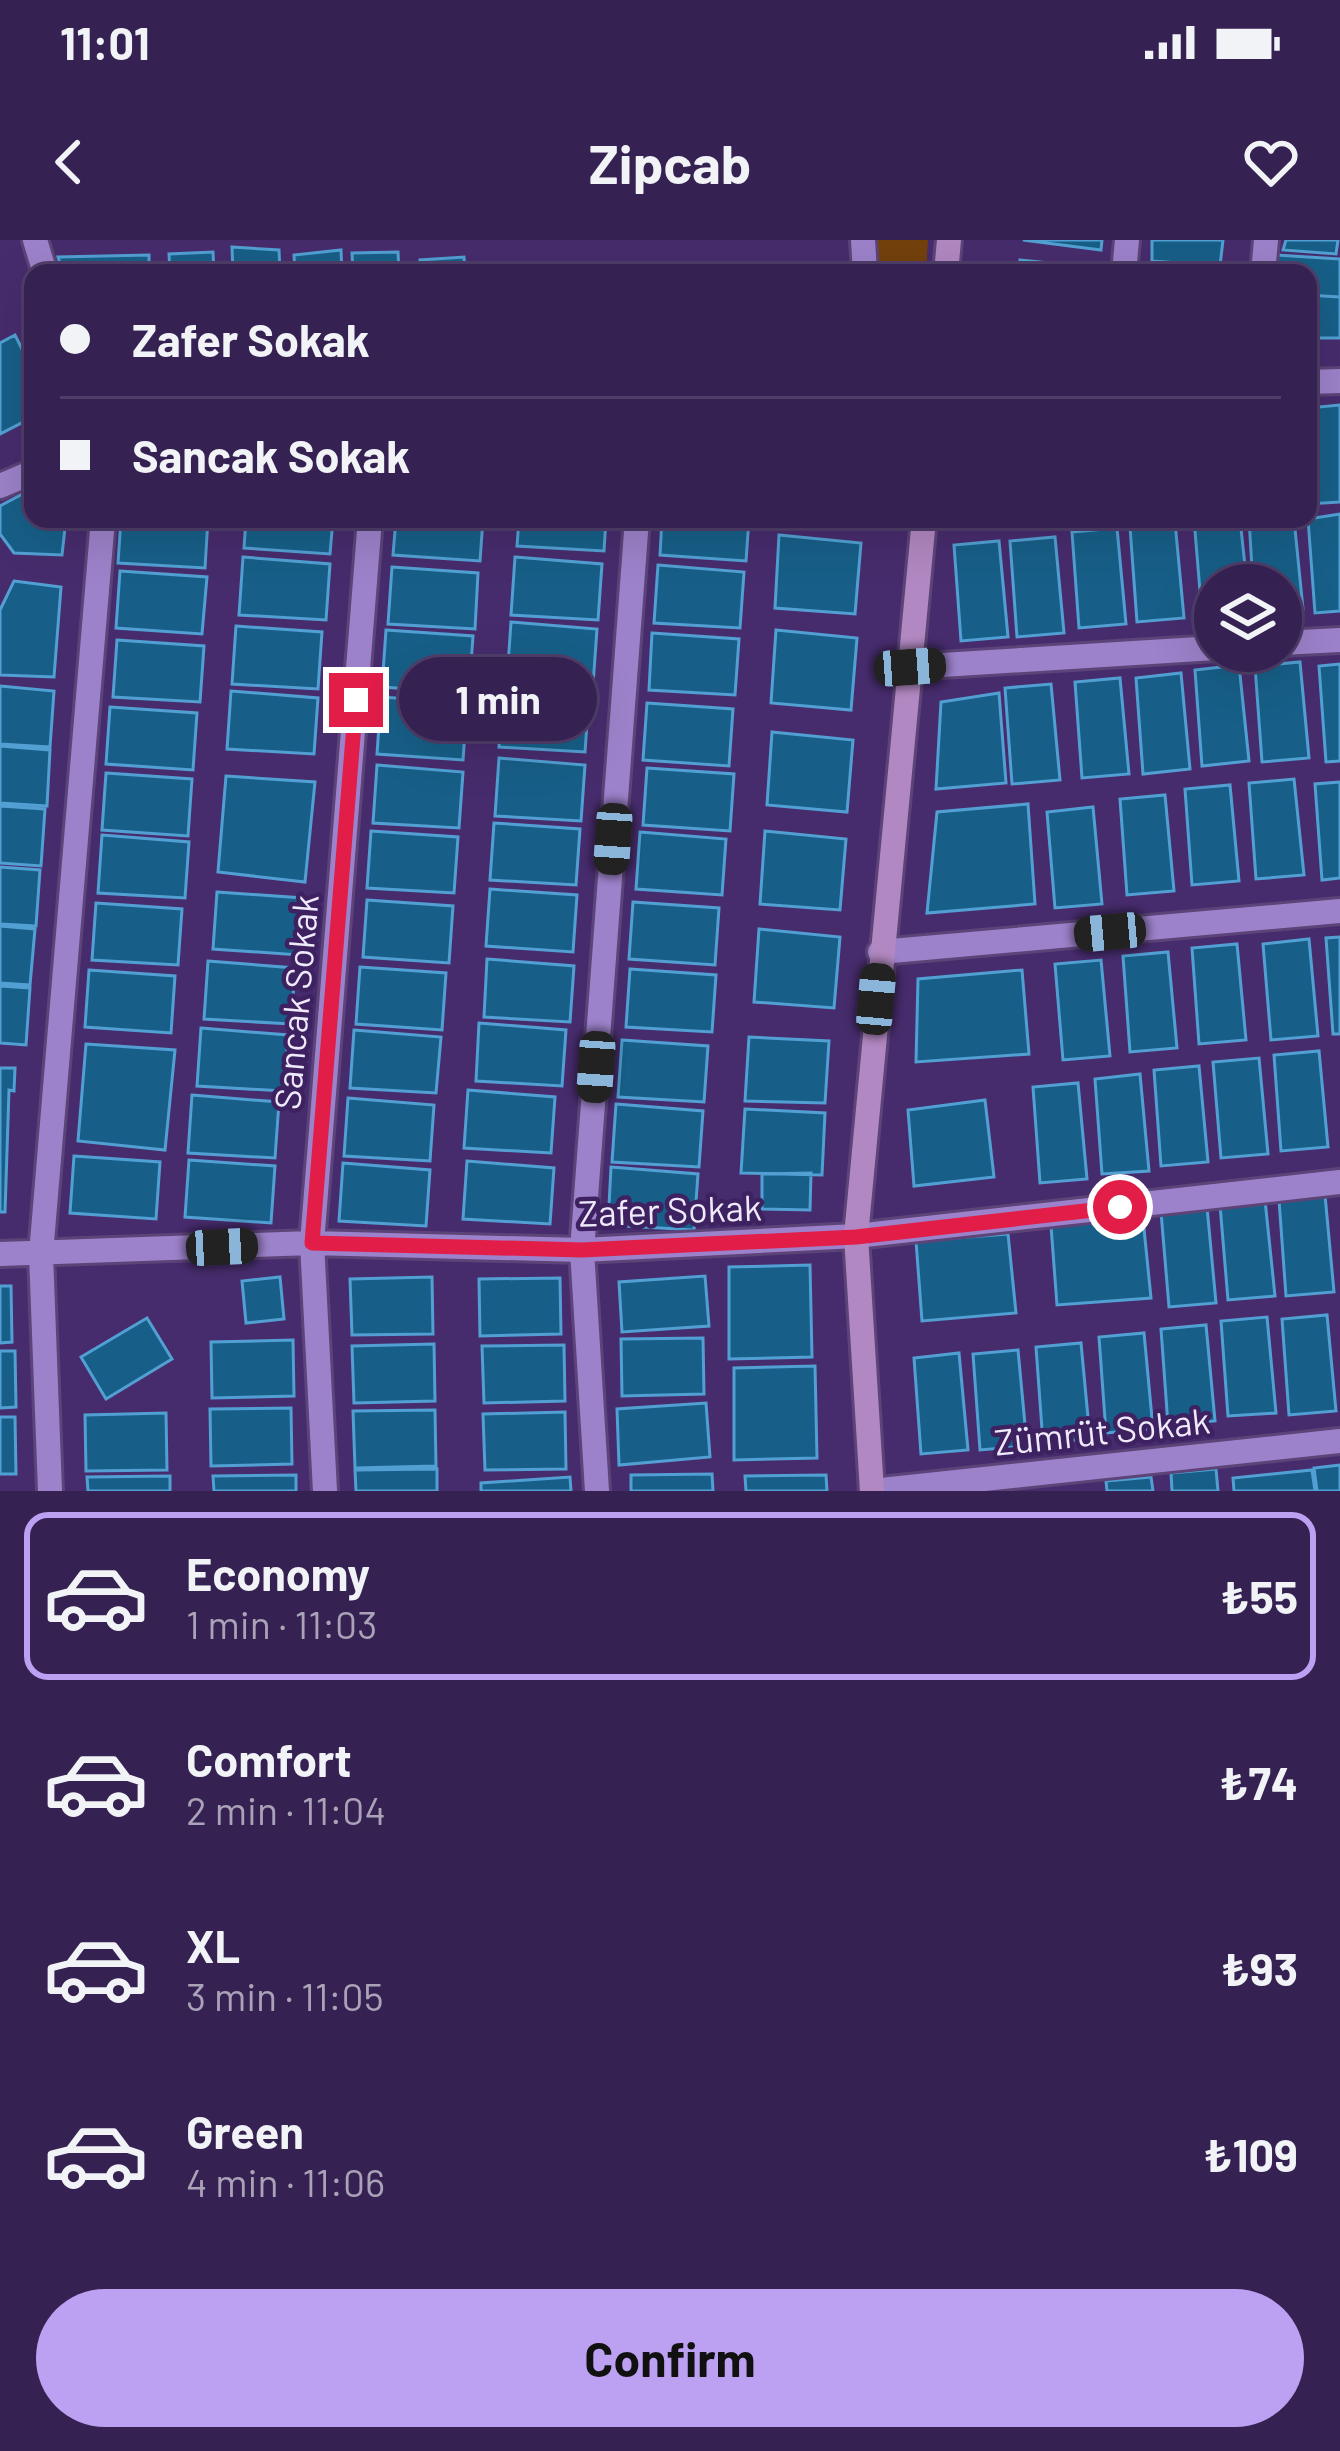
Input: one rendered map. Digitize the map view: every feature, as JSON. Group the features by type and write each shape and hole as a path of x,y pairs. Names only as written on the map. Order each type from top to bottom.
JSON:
{"main road":[{"path":"872,1491 856,1237 923,528"}],"street":[{"path":"50,1491 41,1254 102,528"},
{"name":"Sancak Sokak","path":"325,1491 312,1243 369,528"},
{"path":"597,1491 582,1250 636,528"},
{"path":"1302,643 1340,640"},
{"path":"910,667 1194,648"},
{"path":"880,952 1340,911"},
{"name":"Zafer Sokak","path":"0,1254 312,1243 582,1250 856,1237 1340,1182"},
{"name":"Zümrüt Sokak","path":"872,1491 1340,1441"}],"shaded area":[{"path":"876,240 928,240 927,264 877,264"}],"building":[{"path":"1023,240 1102,240 1101,250"},
{"path":"1152,240 1223,240 1220,264 1152,261"},
{"path":"1286,240 1338,240 1336,254 1283,250"},
{"path":"232,247 279,250 280,264 233,264"},
{"path":"341,250 342,264 294,264 294,255"},
{"path":"213,252 214,264 170,264 169,254"},
{"path":"398,252 399,264 353,264 352,253"},
{"path":"149,255 149,264 60,264 58,257"},
{"path":"1276,255 1340,259 1340,297 1317,296 1317,264 1276,264"},
{"path":"464,257 464,264 420,264 420,260"},
{"path":"1317,296 1340,297 1340,338 1317,338"},
{"path":"15,335 24,353 24,422 0,434 0,343"},
{"path":"1340,405 1340,502 1317,503 1317,407"},
{"path":"24,493 24,528 65,528 62,555 14,553 0,534 0,506"},
{"path":"1340,514 1340,611 1315,613 1309,528 1317,528 1317,518"},
{"path":"120,528 207,528 205,568 118,563"},
{"path":"245,528 332,528 330,554 244,548"},
{"path":"395,528 482,528 480,561 393,555"},
{"path":"518,528 605,528 604,551 517,546"},
{"path":"662,528 748,528 746,561 660,555"},
{"path":"1117,528 1126,624 1079,628 1072,532"},
{"path":"1130,528 1176,528 1184,618 1137,622"},
{"path":"1195,528 1241,528 1245,564 1198,564"},
{"path":"1250,528 1295,528 1298,564 1252,564"},
{"path":"779,535 861,543 855,614 775,608"},
{"path":"1055,537 1064,633 1017,637 1010,541"},
{"path":"999,541 1008,637 961,641 954,545"},
{"path":"243,557 330,564 326,620 239,615"},
{"path":"515,557 602,564 598,620 511,615"},
{"path":"658,565 744,572 740,628 654,623"},
{"path":"392,567 478,573 475,629 388,624"},
{"path":"120,571 207,577 202,634 116,628"},
{"path":"14,581 61,587 54,677 0,675 0,610"},
{"path":"511,622 597,629 593,685 507,680"},
{"path":"236,626 322,632 318,689 232,684"},
{"path":"386,630 473,636 469,693 382,687"},
{"path":"776,630 857,638 851,710 771,703"},
{"path":"652,633 739,639 735,695 649,690"},
{"path":"117,640 204,646 200,702 113,697"},
{"path":"1340,664 1340,761 1326,762 1319,666"},
{"path":"1195,672 1240,672 1249,761 1202,766"},
{"path":"1255,672 1301,672 1309,758 1262,762"},
{"path":"1181,673 1190,769 1143,774 1136,678"},
{"path":"1120,678 1129,774 1082,778 1075,682"},
{"path":"1051,684 1060,780 1012,784 1005,688"},
{"path":"0,686 54,691 50,747 0,744"},
{"path":"503,689 589,696 585,752 499,747"},
{"path":"231,691 318,698 314,754 227,749"},
{"path":"999,693 1006,783 936,789 941,702"},
{"path":"381,697 467,703 463,760 377,754"},
{"path":"647,703 733,709 729,766 643,760"},
{"path":"110,707 197,713 193,770 106,764"},
{"path":"772,732 853,740 847,812 767,805"},
{"path":"0,746 50,750 47,806 0,803"},
{"path":"499,758 585,765 581,821 495,816"},
{"path":"377,765 463,772 459,828 373,823"},
{"path":"647,768 734,774 730,831 643,825"},
{"path":"106,773 192,779 188,836 102,830"},
{"path":"226,776 315,782 305,882 218,872"},
{"path":"1294,779 1304,875 1256,879 1249,783"},
{"path":"1340,782 1340,878 1322,880 1315,784"},
{"path":"1230,785 1239,881 1192,885 1185,789"},
{"path":"1165,795 1174,891 1127,895 1120,799"},
{"path":"1028,804 1035,904 927,913 937,812"},
{"path":"0,806 45,809 41,866 0,863"},
{"path":"1093,807 1102,904 1055,908 1047,812"},
{"path":"494,823 580,829 576,885 490,880"},
{"path":"371,831 458,837 454,893 367,888"},
{"path":"765,831 846,839 840,910 760,904"},
{"path":"640,832 726,839 722,895 636,889"},
{"path":"102,835 189,842 185,898 98,893"},
{"path":"0,867 40,870 36,926 0,924"},
{"path":"490,889 577,895 573,952 486,946"},
{"path":"217,892 303,898 299,955 213,949"},
{"path":"367,900 453,906 449,963 363,957"},
{"path":"633,902 719,908 715,965 629,959"},
{"path":"96,903 182,909 178,965 92,960"},
{"path":"0,926 35,929 30,985 0,983"},
{"path":"759,929 840,937 834,1008 754,1002"},
{"path":"1340,937 1340,1034 1333,1034 1326,938"},
{"path":"1309,939 1318,1036 1271,1040 1263,944"},
{"path":"1237,944 1246,1040 1199,1044 1192,948"},
{"path":"1168,952 1177,1048 1130,1052 1123,956"},
{"path":"487,959 574,966 570,1022 484,1017"},
{"path":"1101,960 1110,1056 1063,1060 1055,964"},
{"path":"208,961 295,968 291,1024 204,1019"},
{"path":"360,967 446,973 442,1030 356,1024"},
{"path":"630,969 716,975 712,1032 626,1027"},
{"path":"89,970 175,976 171,1033 85,1027"},
{"path":"1022,970 1029,1054 916,1062 918,979"},
{"path":"0,986 30,988 26,1045 0,1043"},
{"path":"479,1023 566,1030 562,1086 476,1081"},
{"path":"201,1028 288,1035 284,1091 197,1086"},
{"path":"354,1030 441,1037 436,1093 350,1088"},
{"path":"749,1037 829,1041 825,1103 745,1101"},
{"path":"622,1040 708,1046 704,1102 618,1097"},
{"path":"86,1044 175,1050 165,1150 78,1141"},
{"path":"1319,1051 1328,1147 1281,1151 1274,1055"},
{"path":"1259,1058 1268,1154 1221,1158 1213,1062"},
{"path":"1199,1066 1208,1162 1161,1166 1154,1070"},
{"path":"0,1068 15,1068 14,1091 9,1090 5,1212 0,1212"},
{"path":"1140,1074 1149,1171 1102,1174 1095,1079"},
{"path":"1078,1083 1087,1179 1040,1183 1033,1087"},
{"path":"468,1090 555,1097 551,1153 464,1148"},
{"path":"192,1095 279,1102 275,1158 188,1153"},
{"path":"348,1098 434,1105 430,1161 344,1156"},
{"path":"985,1100 994,1177 914,1186 908,1110"},
{"path":"616,1104 703,1111 699,1167 612,1162"},
{"path":"745,1109 825,1113 822,1175 741,1173"},
{"path":"74,1156 160,1162 156,1219 70,1213"},
{"path":"189,1160 275,1166 271,1223 185,1217"},
{"path":"467,1161 554,1168 550,1224 463,1219"},
{"path":"343,1163 430,1170 426,1226 339,1221"},
{"path":"611,1167 698,1174 694,1230 608,1225"},
{"path":"811,1173 810,1210 762,1209 762,1174"},
{"path":"1325,1195 1334,1292 1286,1296 1279,1200"},
{"path":"1265,1200 1275,1296 1228,1300 1220,1205"},
{"path":"1207,1207 1216,1303 1169,1307 1161,1212"},
{"path":"1143,1219 1151,1298 1057,1305 1051,1226"},
{"path":"1008,1234 1016,1313 922,1321 916,1241"},
{"path":"810,1265 812,1357 729,1359 729,1267"},
{"path":"705,1276 709,1326 622,1332 619,1282"},
{"path":"280,1277 284,1319 246,1323 242,1281"},
{"path":"432,1277 433,1334 352,1335 350,1279"},
{"path":"560,1278 561,1334 480,1336 479,1279"},
{"path":"0,1286 11,1286 12,1342 0,1343"},
{"path":"1327,1315 1336,1411 1289,1415 1282,1319"},
{"path":"1267,1317 1276,1413 1228,1416 1221,1321"},
{"path":"147,1318 172,1359 106,1399 81,1357"},
{"path":"1206,1325 1215,1421 1168,1425 1161,1329"},
{"path":"1144,1333 1153,1429 1106,1433 1099,1337"},
{"path":"703,1338 704,1394 622,1396 621,1339"},
{"path":"293,1340 294,1396 212,1398 211,1342"},
{"path":"1081,1343 1090,1439 1043,1443 1036,1347"},
{"path":"434,1344 435,1401 354,1403 352,1346"},
{"path":"564,1345 565,1401 484,1403 482,1346"},
{"path":"1018,1350 1027,1446 980,1450 973,1354"},
{"path":"0,1351 15,1351 16,1407 0,1408"},
{"path":"959,1353 968,1450 921,1454 914,1358"},
{"path":"815,1366 817,1458 734,1460 734,1368"},
{"path":"706,1403 710,1457 619,1465 617,1409"},
{"path":"291,1408 292,1464 211,1466 210,1409"},
{"path":"435,1410 436,1466 355,1468 353,1411"},
{"path":"565,1412 566,1469 485,1470 483,1414"},
{"path":"166,1413 167,1470 86,1471 85,1415"},
{"path":"0,1417 15,1417 16,1474 0,1474"},
{"path":"1340,1465 1340,1491 1317,1491 1314,1468"},
{"path":"437,1469 437,1491 356,1491 355,1470"},
{"path":"1216,1469 1218,1491 1172,1491 1171,1473"},
{"path":"1312,1470 1315,1491 1234,1491 1233,1478"},
{"path":"712,1474 713,1491 631,1491 631,1475"},
{"path":"296,1475 296,1491 214,1491 213,1476"},
{"path":"826,1475 827,1491 746,1491 745,1476"},
{"path":"170,1476 170,1491 88,1491 87,1477"},
{"path":"570,1477 571,1491 481,1491 481,1483"},
{"path":"1151,1477 1153,1491 1107,1491 1106,1481"}],"route":[{"path":"356,700 312,1243 582,1250 856,1237 1120,1207"}]}
